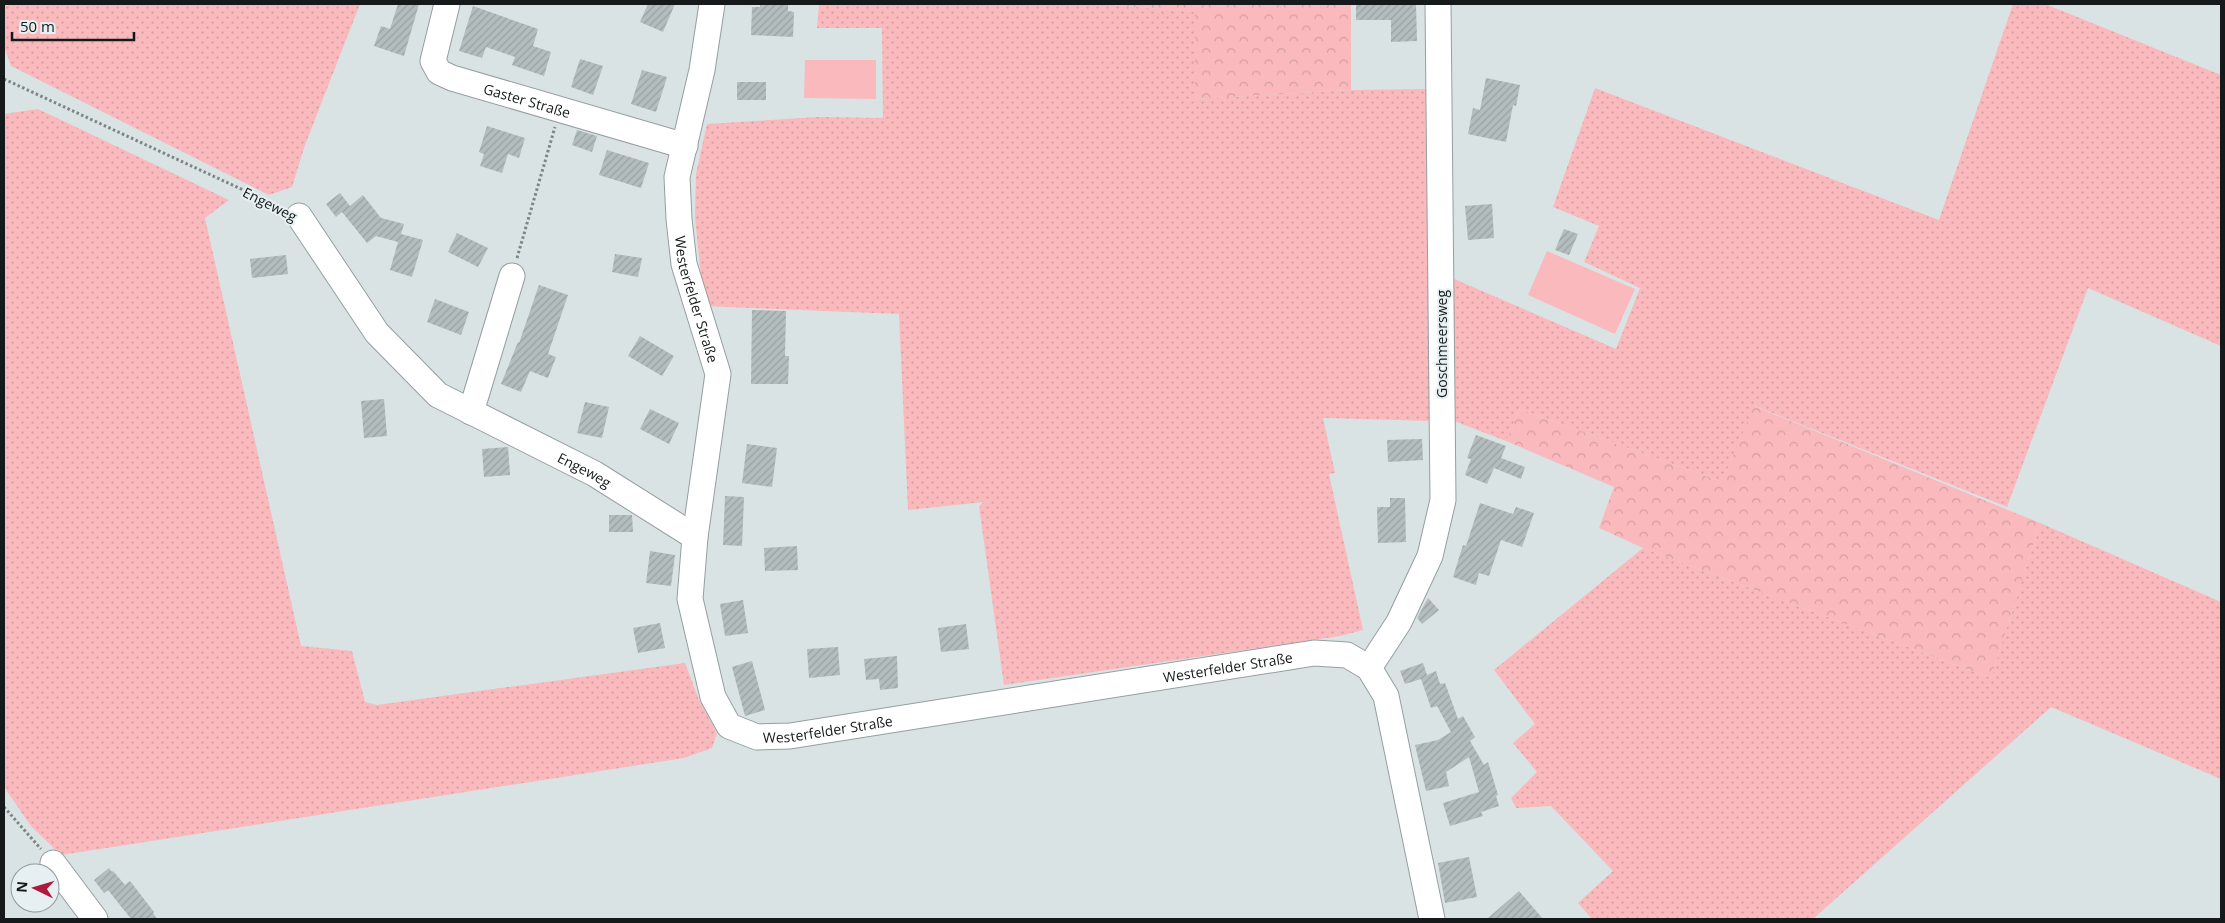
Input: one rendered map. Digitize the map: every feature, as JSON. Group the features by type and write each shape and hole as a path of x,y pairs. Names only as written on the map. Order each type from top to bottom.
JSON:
{"street":[{"name":"Gaster Straße","path":"447,4 433,61 439,72 452,78 685,146"},
{"name":"Westerfelder Straße","path":"712,4 702,70 677,177 684,264 718,374 695,537 690,599 713,697 729,726 757,737 790,736 1314,653 1347,655 1369,668 1386,696 1432,919"},
{"name":"Goschmeersweg","path":"1369,668 1399,622 1430,556 1443,500 1438,4"},
{"name":"Engeweg","path":"299,216 377,334 438,395 595,474 695,537"},
{"path":"470,412 512,276"},
{"path":"60,872 95,919"}],"path":[{"name":"Engeweg","path":"4,79 299,216"},
{"path":"512,276 560,110"},
{"path":"4,807 53,863"}],"green space":[{"path":"4,4 360,4 305,145 292,187 269,195 11,66 4,46"},
{"path":"819,4 1101,4 1195,12 1195,99 1351,90 1428,89 1432,421 1323,418 1335,473 1329,474 1363,630 1340,636 1004,685 979,506 984,502 908,510 899,314 704,306 695,217 696,174 707,124 818,117 883,118 882,28 817,28"},
{"path":"1101,4 1351,4 1351,90 1195,99 1195,12"},
{"path":"2013,4 2045,4 2221,75 2221,346 2088,288 2007,507 1755,406 1722,482 1520,409 1506,441 1454,421 1452,278 1616,349 1640,288 1584,262 1599,226 1553,207 1595,88 1939,220"},
{"path":"805,60 876,60 876,99 804,98"},
{"path":"38,109 229,200 205,218 301,646 352,651 365,702 377,705 685,663 699,700 717,733 712,748 684,758 61,855 31,826 4,787 4,114"},
{"path":"1547,251 1635,289 1615,334 1528,295"},
{"path":"1754,406 2040,523 1991,678 1643,548 1599,528 1614,487 1506,441 1520,409 1722,482"},
{"path":"2040,523 2221,602 2221,779 2051,707 1813,919 1592,919 1578,903 1613,871 1551,806 1516,808 1511,798 1537,772 1513,743 1535,724 1494,670 1643,548 1991,678"}],"building":[{"path":"398,4 419,4 404,56 374,46 381,26 390,29"},
{"path":"648,4 675,4 663,32 640,22"},
{"path":"760,4 788,4 788,11 794,12 793,37 751,35 752,7 760,7"},
{"path":"1356,4 1416,4 1417,41 1391,42 1391,20 1356,20"},
{"path":"473,6 538,29 533,46 551,52 544,76 512,65 515,57 486,47 482,58 459,51"},
{"path":"580,59 603,66 593,95 571,87"},
{"path":"642,70 667,77 656,112 631,104"},
{"path":"1486,78 1520,85 1516,106 1513,105 1506,142 1468,134 1473,108 1480,110"},
{"path":"737,82 766,82 766,100 737,100"},
{"path":"487,126 525,138 519,158 508,154 502,173 480,166 484,154 479,152"},
{"path":"577,130 597,136 592,152 572,145"},
{"path":"607,150 649,163 641,188 599,175"},
{"path":"340,193 350,206 363,195 381,218 404,224 401,234 423,240 412,277 390,270 398,242 376,236 367,243 343,211 336,217 326,204"},
{"path":"1492,204 1494,238 1468,240 1465,206"},
{"path":"1564,229 1578,234 1569,255 1555,250"},
{"path":"457,233 488,248 478,267 448,252"},
{"path":"615,254 642,258 638,277 612,272"},
{"path":"286,255 288,274 252,278 250,259"},
{"path":"539,285 568,295 548,354 556,357 548,378 530,371 521,392 501,384 519,343"},
{"path":"435,299 469,312 461,335 427,322"},
{"path":"752,310 786,311 785,356 789,356 788,384 751,384"},
{"path":"640,336 674,356 662,376 628,356"},
{"path":"384,399 387,436 364,438 361,401"},
{"path":"585,402 609,407 602,438 577,433"},
{"path":"650,409 679,423 669,444 640,429"},
{"path":"1476,435 1506,446 1501,458 1525,467 1521,479 1494,468 1487,484 1465,475 1471,459 1467,458"},
{"path":"1422,439 1423,460 1388,462 1387,440"},
{"path":"747,444 777,448 772,487 742,483"},
{"path":"508,447 510,475 484,477 482,449"},
{"path":"725,496 744,497 742,546 723,545"},
{"path":"1390,498 1405,498 1406,542 1378,543 1377,507 1390,507"},
{"path":"1480,503 1513,514 1516,507 1534,513 1522,547 1501,540 1489,576 1479,573 1476,585 1453,577 1463,545 1466,546"},
{"path":"609,515 632,515 633,532 609,532"},
{"path":"797,546 798,570 765,571 764,548"},
{"path":"650,551 675,555 671,586 646,583"},
{"path":"1428,598 1439,610 1422,624 1417,618"},
{"path":"743,600 748,633 725,636 720,604"},
{"path":"660,623 665,648 638,653 633,628"},
{"path":"966,624 969,649 941,652 938,628"},
{"path":"838,647 840,675 809,678 807,649"},
{"path":"897,656 898,688 880,690 879,679 866,680 864,659"},
{"path":"752,661 765,710 745,716 732,667"},
{"path":"1423,663 1427,675 1436,671 1440,684 1445,683 1458,719 1463,716 1475,737 1470,741 1484,765 1488,762 1498,795 1496,796 1499,806 1481,812 1483,816 1450,826 1443,803 1479,792 1469,757 1446,772 1449,786 1426,791 1415,745 1438,740 1451,732 1437,706 1431,708 1421,679 1405,684 1400,671"},
{"path":"1469,857 1477,897 1445,903 1438,863"},
{"path":"109,868 125,885 130,881 154,912 157,919 131,919 108,890 104,893 94,880"},
{"path":"1519,891 1543,919 1487,919"}]}
